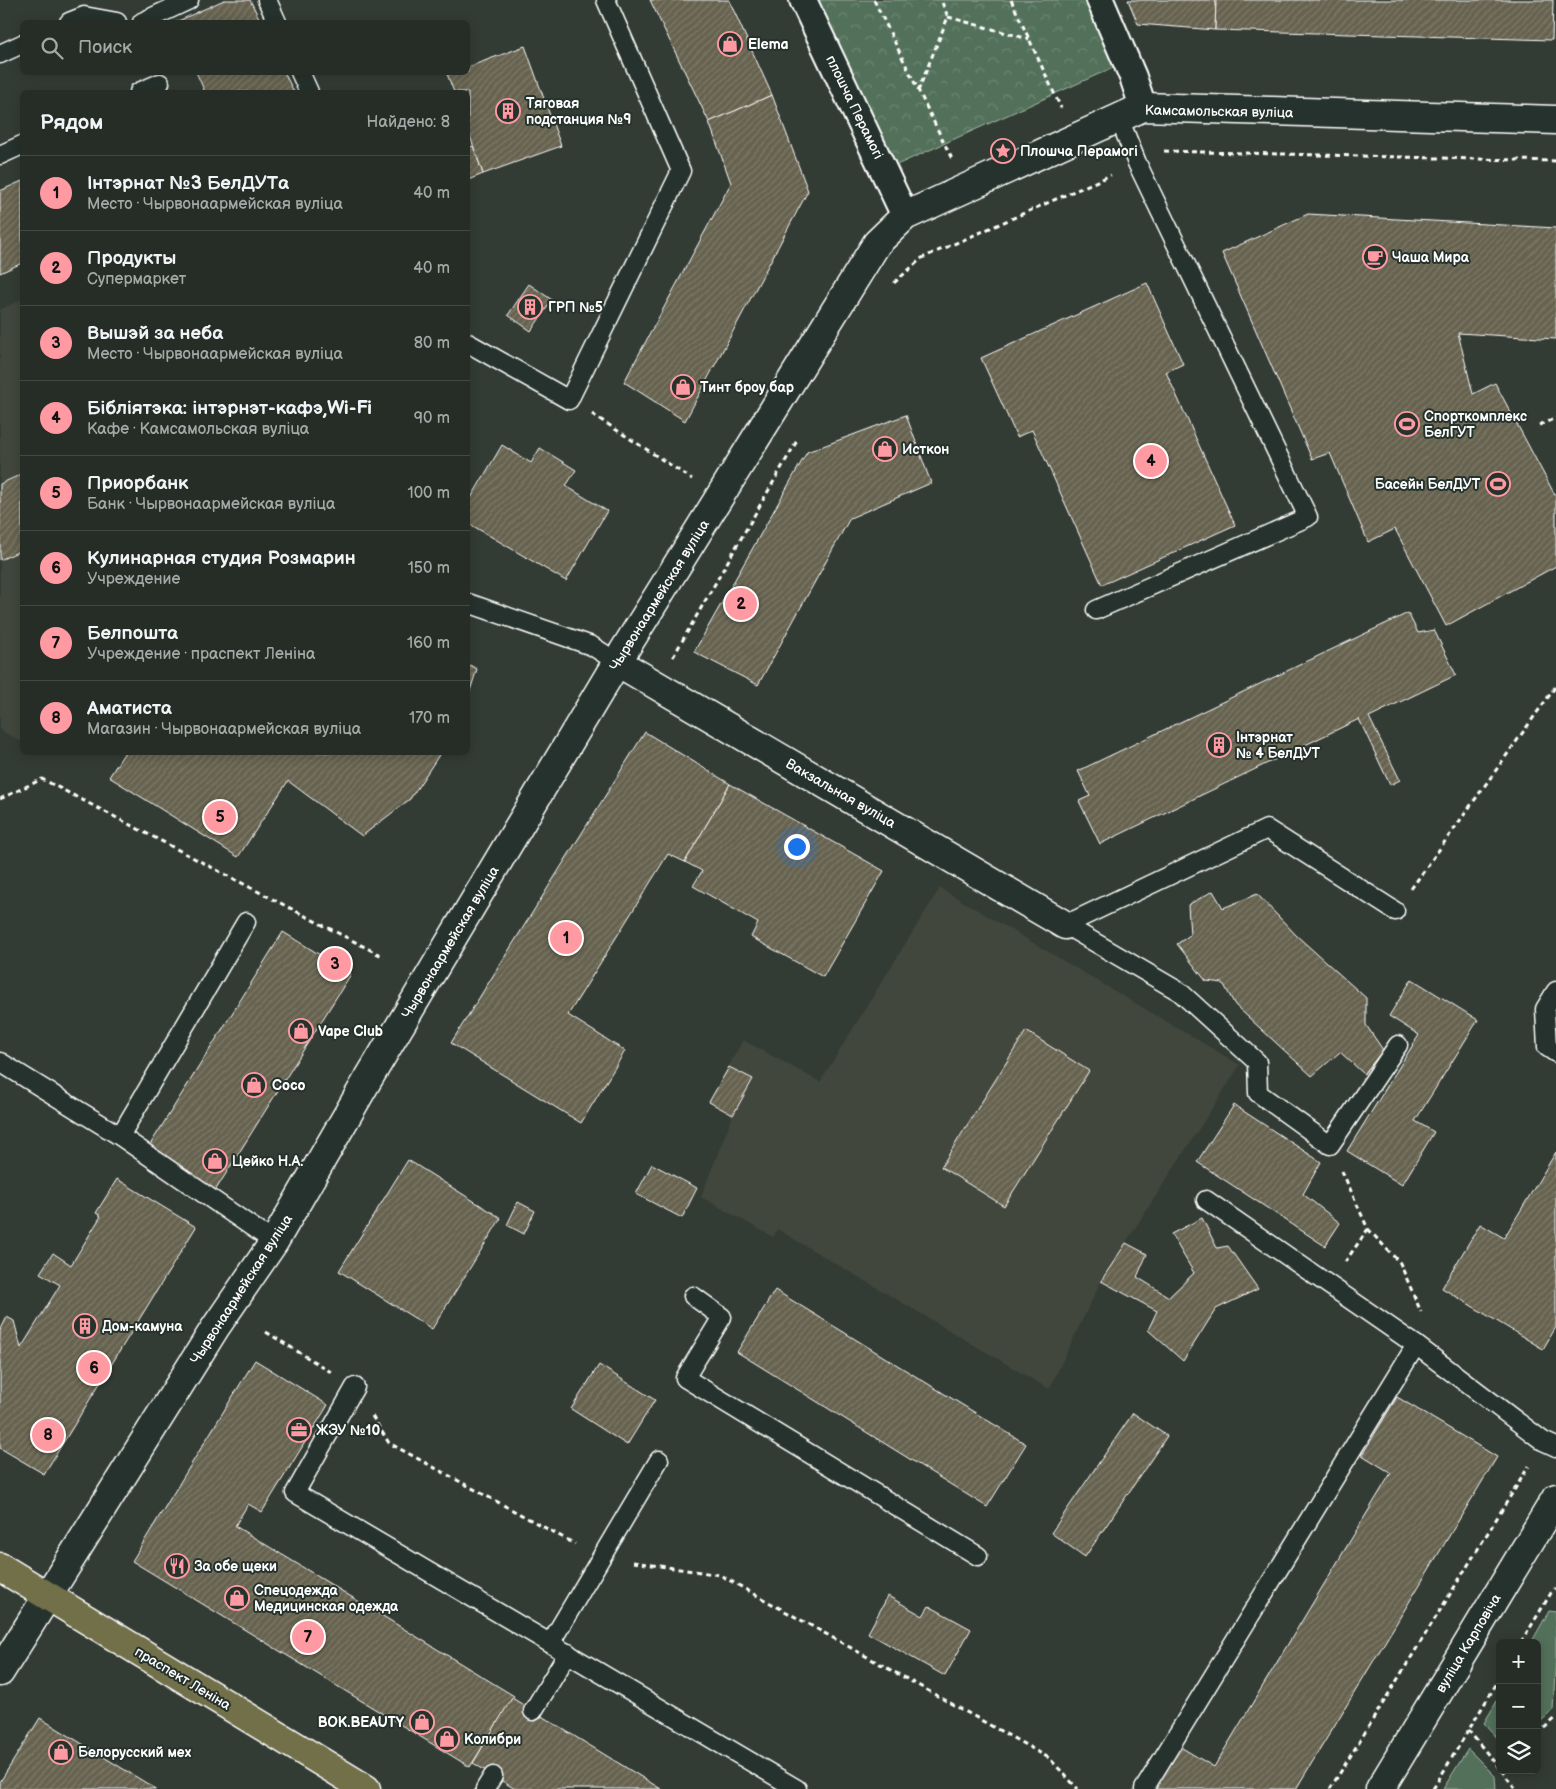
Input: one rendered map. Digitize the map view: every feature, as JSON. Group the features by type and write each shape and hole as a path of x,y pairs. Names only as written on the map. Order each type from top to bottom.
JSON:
{"main road":[{"name":"праспект Леніна","path":"0,1568 366,1789"}],"street":[{"name":"плошча Перамогі","path":"803,0 905,216"},
{"path":"1100,0 1133,77 1131,113"},
{"name":"Камсамольская вуліца","path":"905,216 1131,113 1556,120"},
{"name":"Чырвонаармейская вуліца","path":"0,1672 215,1328 274,1242 372,1072 617,662 877,243 905,216"},
{"name":"Вакзальная вуліца","path":"617,662 1065,925"},
{"name":"вуліца Карповіча","path":"1380,1789 1556,1498"}],"lane":[{"path":"146,20 189,0"},
{"path":"267,0 276,20"},
{"path":"470,344 570,400 681,171 606,0"},
{"path":"74,20 84,16 106,20"},
{"path":"0,54 20,45"},
{"path":"301,75 307,90"},
{"path":"144,90 160,83"},
{"path":"1096,610 1308,517 1137,163 1131,113"},
{"path":"0,155 20,146"},
{"path":"470,603 592,646 617,662"},
{"path":"1065,925 1267,829 1395,911"},
{"path":"120,1136 246,922"},
{"path":"1065,925 1180,992 1257,1062 1258,1093 1330,1145 1398,1045"},
{"path":"1556,991 1545,1009 1547,1047 1556,1053"},
{"path":"0,1062 120,1136 274,1242"},
{"path":"1206,1200 1416,1345 1550,1444"},
{"path":"693,1296 722,1317 685,1378 978,1556"},
{"path":"1144,1789 1416,1345"},
{"path":"355,1387 295,1493 796,1789"},
{"path":"550,1642 660,1460"},
{"path":"533,1711 568,1653"}],"path":[{"path":"874,0 952,160"},
{"path":"918,91 948,17 941,0"},
{"path":"1011,0 1062,109"},
{"path":"948,17 1029,39"},
{"path":"888,288 922,258 1164,151 1556,161"},
{"path":"570,400 692,479"},
{"path":"1539,425 1556,418"},
{"path":"657,685 798,439"},
{"path":"1395,911 1556,686"},
{"path":"0,799 42,779 384,957"},
{"path":"1330,1145 1368,1229 1400,1263 1422,1314"},
{"path":"1328,1285 1368,1229"},
{"path":"266,1332 355,1387 389,1443 600,1557 720,1575 1049,1758 1078,1789"},
{"path":"1330,1789 1550,1444"},
{"path":"1523,1639 1551,1593 1556,1588"},
{"path":"1433,1789 1496,1684"},
{"path":"1541,1731 1556,1718"},
{"path":"1468,1730 1496,1763"},
{"path":"1505,1774 1516,1789"}],"shaded area":[{"path":"20,300 20,741 0,730 0,310"},
{"path":"940,888 1240,1065 1101,1281 1049,1389 777,1229 773,1237 701,1197 733,1115 709,1102 743,1040 820,1082"}],"green space":[{"path":"803,0 1092,0 1121,64 881,172"},
{"path":"1549,1611 1556,1612 1553,1711 1541,1721 1541,1639 1533,1639"},
{"path":"1496,1703 1496,1736 1484,1723"},
{"path":"1468,1749 1495,1776 1496,1789 1443,1789"}],"building":[{"path":"224,0 250,0 260,20 180,20"},
{"path":"650,0 729,0 772,95 709,122"},
{"path":"1128,0 1216,0 1215,30 1138,24"},
{"path":"1216,0 1553,0 1552,40 1215,30"},
{"name":"Тяговая подстанция №9","path":"525,46 561,146 483,174 470,136 470,90 453,90 447,75 470,75 470,66"},
{"path":"197,75 286,75 293,90 204,90"},
{"path":"772,95 808,191 685,421 624,382 731,183 709,122"},
{"path":"473,146 483,174 470,179 470,147"},
{"path":"20,182 20,264 0,273 0,191"},
{"name":"Спорткомплекс БелГУТ","path":"1308,214 1556,228 1556,339 1458,333 1473,394 1495,383 1556,497 1556,566 1446,626 1395,529 1368,542 1330,453 1312,459 1222,253"},
{"path":"1147,283 1183,364 1166,372 1235,525 1102,585 1032,430 1017,437 981,358"},
{"name":"ГРП №5","path":"529,284 552,300 531,331 508,315"},
{"path":"906,415 931,483 850,518 758,685 694,652 807,452"},
{"path":"502,445 531,463 540,448 576,470 566,486 607,511 566,581 470,524 470,500"},
{"path":"20,475 20,551 0,560 0,484"},
{"name":"Інтэрнат № 4 БелДУТ","path":"1408,613 1418,633 1434,630 1456,675 1369,717 1400,780 1390,785 1359,719 1100,844 1079,801 1090,796 1078,771"},
{"path":"470,665 477,669 470,691"},
{"path":"645,732 730,784 685,862 668,854 568,1015 625,1051 581,1123 451,1043"},
{"path":"123,755 439,755 410,799 362,836 288,781 238,857 109,777"},
{"path":"730,784 884,871 823,977 751,937 758,923 693,886 702,871 685,862"},
{"path":"1213,891 1223,908 1257,894 1297,936 1366,998 1366,1025 1383,1050 1364,1074 1340,1052 1312,1076 1235,1005 1223,983 1206,981 1177,944 1190,935 1188,905"},
{"path":"283,932 351,974 215,1191 148,1148"},
{"path":"1412,979 1478,1020 1415,1121 1434,1132 1402,1185 1347,1151 1419,1035 1389,1016"},
{"path":"1026,1031 1089,1071 1004,1206 941,1167"},
{"path":"729,1067 753,1079 733,1115 709,1102"},
{"path":"1234,1105 1321,1162 1303,1194 1340,1223 1325,1246 1197,1162"},
{"path":"1556,1152 1556,1327 1543,1349 1442,1288 1480,1224 1504,1238"},
{"path":"408,1160 501,1218 432,1329 339,1271"},
{"path":"652,1164 697,1188 682,1218 636,1194"},
{"name":"Дом-камуна","path":"117,1179 196,1227 44,1474 0,1448 0,1331 7,1317 14,1321 21,1348 60,1285 40,1273 53,1253 71,1265 101,1216 96,1213"},
{"path":"518,1202 535,1211 524,1234 507,1225"},
{"path":"1202,1218 1217,1248 1228,1246 1258,1289 1216,1309 1183,1361 1148,1330 1157,1311 1101,1281 1126,1243 1147,1254 1137,1277 1169,1297 1194,1273 1171,1234"},
{"path":"775,1290 1026,1444 987,1507 737,1352"},
{"path":"255,1360 328,1405 262,1512 248,1504 235,1526 514,1696 470,1767 132,1561"},
{"path":"599,1365 655,1400 627,1445 571,1409"},
{"path":"1397,1397 1497,1457 1296,1789 1150,1789 1177,1745 1214,1767 1391,1473 1362,1455"},
{"path":"1133,1413 1167,1436 1085,1557 1051,1533"},
{"path":"888,1596 923,1616 929,1606 971,1629 945,1676 868,1633"},
{"path":"512,1698 661,1789 515,1789 473,1763"},
{"path":"40,1718 156,1789 0,1789 0,1782"}],"place":[{"name":"Elema","path":"730,44"},
{"name":"Тяговая подстанция №9","path":"508,111"},
{"name":"Плошча Перамогі","path":"1003,151"},
{"name":"Чаша Мира","path":"1375,257"},
{"name":"ГРП №5","path":"530,307"},
{"name":"Тинт броу бар","path":"683,387"},
{"name":"Спорткомплекс БелГУТ","path":"1407,424"},
{"name":"Исткон","path":"885,449"},
{"name":"Бібліятэка: інтэрнэт-кафэ,Wi-Fi","path":"1151,461"},
{"name":"Басейн БелДУТ","path":"1498,484"},
{"name":"Продукты","path":"741,604"},
{"name":"Інтэрнат № 4 БелДУТ","path":"1219,745"},
{"name":"Приорбанк","path":"220,817"},
{"name":"Інтэрнат №3 БелДУТа","path":"566,938"},
{"name":"Вышэй за неба","path":"335,964"},
{"name":"Vape Club","path":"301,1031"},
{"name":"Coco","path":"254,1085"},
{"name":"Цейко Н.А.","path":"215,1161"},
{"name":"Дом-камуна","path":"85,1326"},
{"name":"Кулинарная студия Розмарин","path":"94,1368"},
{"name":"ЖЭУ №10","path":"299,1430"},
{"name":"Аматиста","path":"48,1435"},
{"name":"За обе щеки","path":"177,1566"},
{"name":"Спецодежда Медицинская одежда","path":"237,1598"},
{"name":"Белпошта","path":"308,1637"},
{"name":"BOK.BEAUTY","path":"422,1722"},
{"name":"Колибри","path":"447,1739"},
{"name":"Белорусский мех","path":"61,1752"}]}
